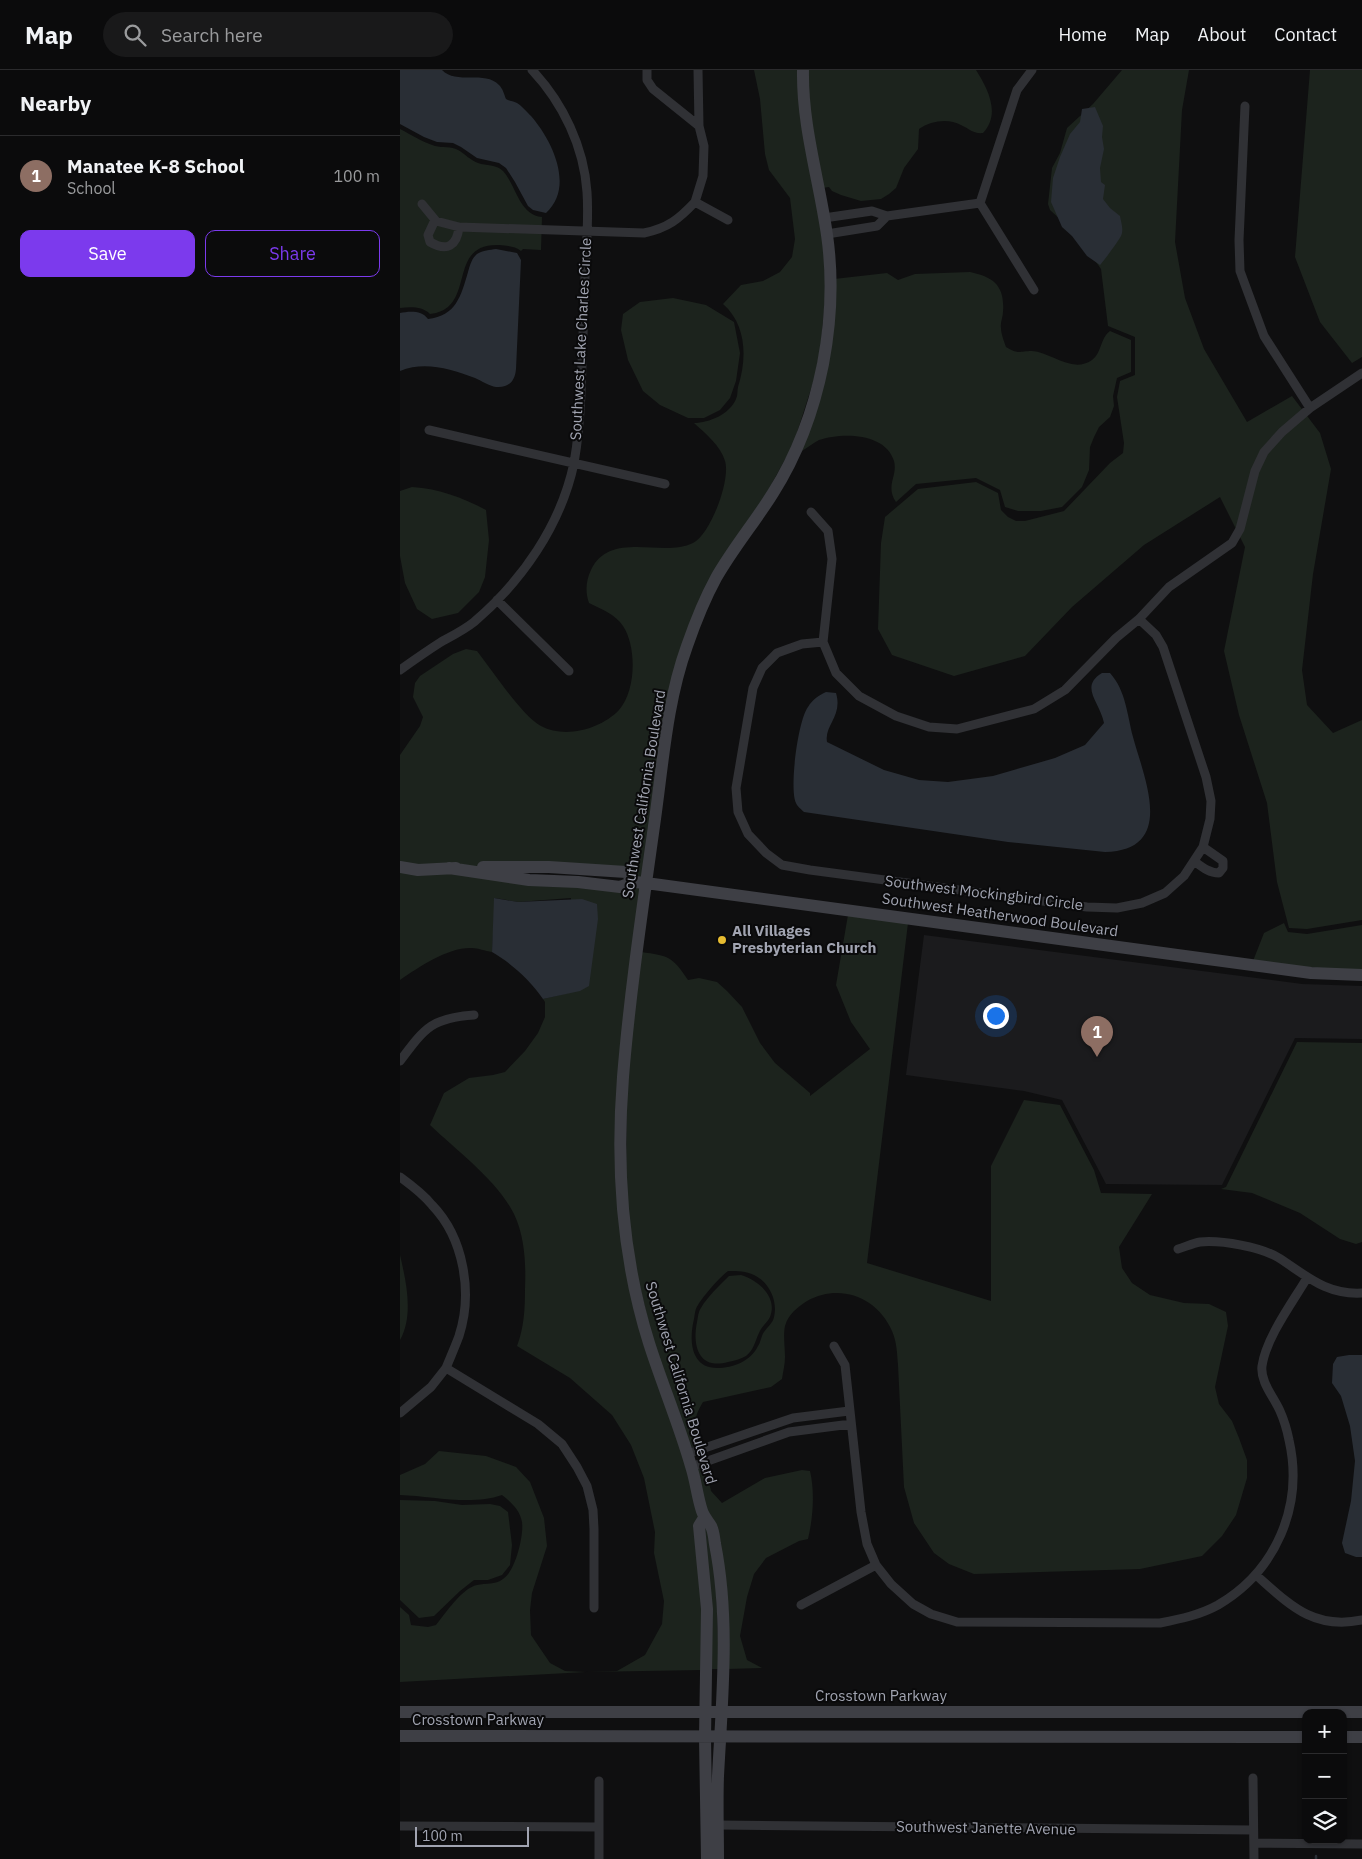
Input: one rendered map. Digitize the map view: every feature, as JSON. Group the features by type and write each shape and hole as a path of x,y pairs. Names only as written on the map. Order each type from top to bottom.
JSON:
{"street":[{"name":"Southwest Lake Charles Circle","path":"400,670 472,623 521,574 552,525 574,463 581,394 587,192 580,155 572,131 561,109 544,83 532,70"},
{"path":"647,70 647,80 653,89 699,126"},
{"path":"422,204 435,220 448,226 459,227 644,233 656,230 679,219 695,202 704,176 704,146 699,126 698,70"},
{"name":"Southwest California Boulevard","path":"718,1859 720,1737 724,1691 722,1615 716,1548 711,1525 704,1518 692,1467 655,1361 638,1305 628,1250 622,1189 620,1139 623,1079 640,883 669,714 685,650 702,606 718,575 775,491 797,448 813,404 823,365 828,328 830,289 827,234 804,112 803,70"},
{"path":"1032,70 1017,90 980,203 1034,290"},
{"path":"1245,106 1239,240 1240,271 1264,336 1310,408"},
{"path":"695,202 728,220"},
{"path":"824,218 872,211 887,216 980,203"},
{"path":"827,234 877,226 887,216"},
{"path":"435,220 428,235 430,242 434,244 442,246 452,245 457,240 459,227"},
{"path":"811,512 828,531 832,559 823,642 836,673 859,696 896,716 929,727 957,729 1034,709 1065,690 1116,638 1139,619 1169,587 1232,543 1240,529 1255,471 1264,452 1282,432 1310,408 1362,373"},
{"path":"429,430 665,484"},
{"path":"497,600 570,671"},
{"name":"Southwest Mockingbird Circle","path":"823,642 802,644 777,653 762,668 753,688 736,788 738,812 748,834 766,853 782,865 810,870 1028,899 1117,908 1142,903 1165,893 1184,876 1203,847 1210,819 1211,801 1206,777 1163,647 1156,635 1139,619"},
{"path":"1194,861 1204,869 1215,873 1219,873 1223,868 1224,861 1203,847"},
{"name":"Southwest Heatherwood Boulevard","path":"400,867 418,870 541,867 626,872 640,883"},
{"path":"541,867 541,881"},
{"name":"Southwest Heatherwood Boulevard","path":"449,868 528,880 578,882 620,887 640,883 1311,973 1362,975"},
{"path":"400,1061 420,1034 432,1025 451,1017 474,1015"},
{"path":"400,1177 434,1206 448,1227 457,1245 464,1270 465,1303 459,1335 446,1368 431,1387 400,1413"},
{"path":"1178,1249 1200,1242 1242,1245 1261,1250 1278,1258 1307,1278 1325,1287 1342,1292 1362,1293"},
{"path":"834,1346 845,1365 861,1512 867,1544 876,1565 891,1584 913,1604 931,1614 957,1622 1160,1623 1189,1617 1216,1606 1241,1590 1256,1574 1275,1548 1287,1517 1292,1492 1294,1464 1289,1438 1280,1410 1267,1389 1262,1368 1266,1348 1307,1278"},
{"path":"446,1368 538,1424 562,1444 577,1466 586,1486 593,1510 594,1608"},
{"path":"687,1454 793,1418 849,1411"},
{"path":"692,1467 789,1432 851,1424"},
{"name":"Southwest California Boulevard","path":"704,1518 699,1526 707,1610 705,1738 707,1859"},
{"path":"801,1605 876,1565"},
{"path":"1256,1574 1303,1614 1333,1623 1349,1623 1362,1620"},
{"name":"Crosstown Parkway","path":"400,1712 1362,1712"},
{"name":"Crosstown Parkway","path":"400,1736 705,1738 1302,1737"},
{"path":"1347,1737 1362,1737"},
{"path":"1253,1778 1254,1859"},
{"path":"599,1782 599,1859"},
{"name":"Southwest Janette Avenue","path":"718,1825 1254,1830"},
{"path":"400,1826 599,1827"},
{"path":"1254,1843 1362,1844"}],"shaded area":[{"path":"400,70 442,70 455,77 486,78 499,85 506,99 517,103 524,109 539,126 553,150 560,177 559,190 555,202 546,213 533,210 528,206 506,168 499,163 477,158 453,143 437,142 400,124"},
{"path":"754,70 799,70 823,235 826,289 819,364 793,445 681,648 643,878 524,868 524,876 642,887 627,1003 623,1250 688,1468 699,1517 703,1610 702,1670 586,1672 617,1671 645,1655 662,1624 664,1601 654,1553 655,1532 644,1478 631,1445 612,1415 570,1378 517,1346 524,1318 525,1304 525,1261 518,1223 507,1201 498,1189 476,1166 430,1125 444,1093 469,1078 505,1072 525,1051 538,1033 545,1017 545,1002 543,999 568,993 571,898 518,902 495,898 492,952 477,948 453,951 434,959 400,980 400,755 420,726 423,717 413,697 415,683 420,676 453,654 466,649 477,651 525,713 533,721 551,730 571,732 593,727 611,717 625,702 629,692 633,669 631,645 623,626 616,618 589,603 588,578 591,570 600,558 611,551 638,547 681,547 693,543 700,538 718,506 725,481 725,461 723,455 708,435 694,423 718,417 729,409 737,396 743,365 743,343 737,322 723,304 741,285 763,281 780,272 792,257 795,239 790,198 769,170 765,154 760,99"},
{"path":"807,70 976,70 985,85 991,102 991,118 983,133 974,132 956,123 945,121 934,122 919,129 918,149 904,168 896,188 881,199 861,201 841,195 832,191 829,187 822,188 813,145"},
{"path":"1122,70 1189,70 1182,110 1175,242 1185,298 1204,349 1247,422 1292,396 1320,433 1331,469 1313,574 1302,670 1307,705 1333,733 1362,720 1362,920 1307,929 1289,928 1277,882 1267,803 1239,715 1224,651 1245,547 1220,497 1144,545 1072,607 1025,656 954,676 892,655 878,629 881,543 885,517 918,489 976,482 998,493 1001,510 1008,517 1016,521 1025,521 1064,511 1110,463 1123,453 1124,443 1117,397 1120,381 1135,375 1135,337 1108,326 1101,269 1077,235 1050,210 1048,204 1052,168 1060,153 1067,128 1093,104"},
{"path":"1310,70 1362,70 1362,357 1352,363 1320,322 1295,257"},
{"path":"1095,107 1103,126 1104,149 1100,168 1101,182 1105,185 1103,199 1120,216 1122,229 1120,238 1100,265 1087,256 1072,236 1062,227 1051,202 1053,178 1070,134 1080,122 1082,109"},
{"path":"400,129 438,147 455,149 475,162 500,169 528,211 542,217 541,250 523,249 521,251 514,247 499,245 482,247 472,254 466,265 459,289 453,301 445,310 430,314 420,308 400,308"},
{"path":"496,249 517,253 521,260 516,369 513,380 508,385 496,387 475,378 438,367 409,368 400,371 400,313 419,313 428,319 445,314 460,297 470,264 477,254 486,250"},
{"path":"970,272 992,280 1000,289 1003,303 1002,333 1006,347 1014,351 1039,352 1069,364 1077,365 1092,360 1098,354 1104,338 1110,331 1131,340 1131,372 1117,378 1113,396 1114,406 1110,417 1099,427 1090,447 1089,470 1082,487 1062,507 1041,511 1018,511 1005,507 1000,490 976,478 916,484 896,502 892,491 894,461 882,445 873,440 851,436 828,437 819,440 800,452 834,279 887,273 898,280 915,274"},
{"path":"673,298 706,305 734,322 740,353 736,381 730,398 720,410 704,418 688,418 660,405 643,391 628,360 621,330 623,314 640,302"},
{"path":"412,487 450,494 486,510 489,540 485,577 479,592 458,613 432,619 417,609 405,583 400,556 400,491"},
{"path":"1102,673 1110,673 1120,687 1148,791 1150,809 1148,826 1141,839 1127,848 1105,852 1008,842 804,812 796,803 794,795 794,770 798,739 804,714 816,698 826,692 836,693 838,701 828,730 827,742 884,770 919,780 948,782 993,776 1055,758 1085,745 1104,723 1091,689 1095,678"},
{"path":"494,898 518,902 582,899 597,904 598,919 589,986 580,991 543,999 520,972 492,952"},
{"path":"848,915 908,923 867,1263 991,1301 991,1166 1024,1100 1060,1105 1094,1170 1101,1193 1152,1194 1119,1247 1122,1268 1132,1283 1150,1295 1184,1303 1209,1304 1226,1312 1228,1326 1215,1387 1219,1404 1232,1421 1247,1460 1247,1478 1236,1515 1222,1536 1202,1556 1140,1569 974,1574 949,1564 934,1553 914,1523 904,1487 897,1348 894,1335 877,1309 856,1296 832,1293 807,1301 794,1311 788,1318 785,1326 785,1360 782,1379 771,1387 703,1402 696,1418 700,1445 689,1448 653,1341 631,1249 626,1188 627,1080 641,952 669,958 678,966 688,980 699,978 717,982 742,1007 760,1043 775,1063 810,1093 810,1096 870,1049 851,1022 836,985","holes":["728,1271 751,1274 764,1282 771,1293 775,1305 774,1317 755,1351 746,1360 729,1367 708,1367 701,1363 694,1351 692,1327 697,1307 704,1296"]},
{"path":"1284,923 1288,932 1307,934 1362,925 1362,970 1324,969 1253,961 1264,933"},
{"path":"924,935 1302,984 1362,986 1362,1039 1295,1038 1222,1185 1106,1184 1062,1100 1024,1091 906,1075"},
{"path":"1297,1042 1362,1043 1362,1242 1356,1244 1340,1239 1300,1213 1252,1193 1221,1189 1226,1187"},
{"path":"400,1255 408,1309 407,1320 400,1340"},
{"path":"741,1275 754,1281 765,1290 771,1303 770,1317 760,1331 749,1354 728,1362 718,1364 710,1362 704,1359 697,1347 696,1331 699,1311 710,1295 729,1276"},
{"path":"1362,1355 1362,1557 1345,1553 1342,1543 1351,1501 1355,1461 1350,1426 1341,1396 1332,1383 1333,1364 1337,1357"},
{"path":"439,1451 486,1456 516,1467 530,1482 544,1518 547,1546 532,1593 530,1610 531,1635 550,1663 565,1671 586,1672 400,1682 400,1607 409,1615 411,1625 428,1627 436,1625 454,1602 471,1587 490,1584 503,1579 511,1569 518,1553 522,1522 512,1503 502,1495 477,1500 451,1500 400,1495 400,1475 425,1464"},
{"path":"705,1466 711,1491 722,1503 765,1478 802,1470 810,1471 813,1505 808,1539 799,1541 766,1558 754,1574 747,1597 740,1636 747,1660 762,1668 727,1669 707,1515 696,1470"},
{"path":"400,1500 500,1506 508,1512 512,1545 510,1565 502,1575 488,1580 474,1580 434,1616 419,1618 400,1600"},
{"path":"704,1525 708,1527 716,1583 719,1669 710,1669"}],"place":[{"name":"All Villages Presbyterian Church","path":"722,940"},
{"name":"Manatee K-8 School","path":"1097,1057"}]}
